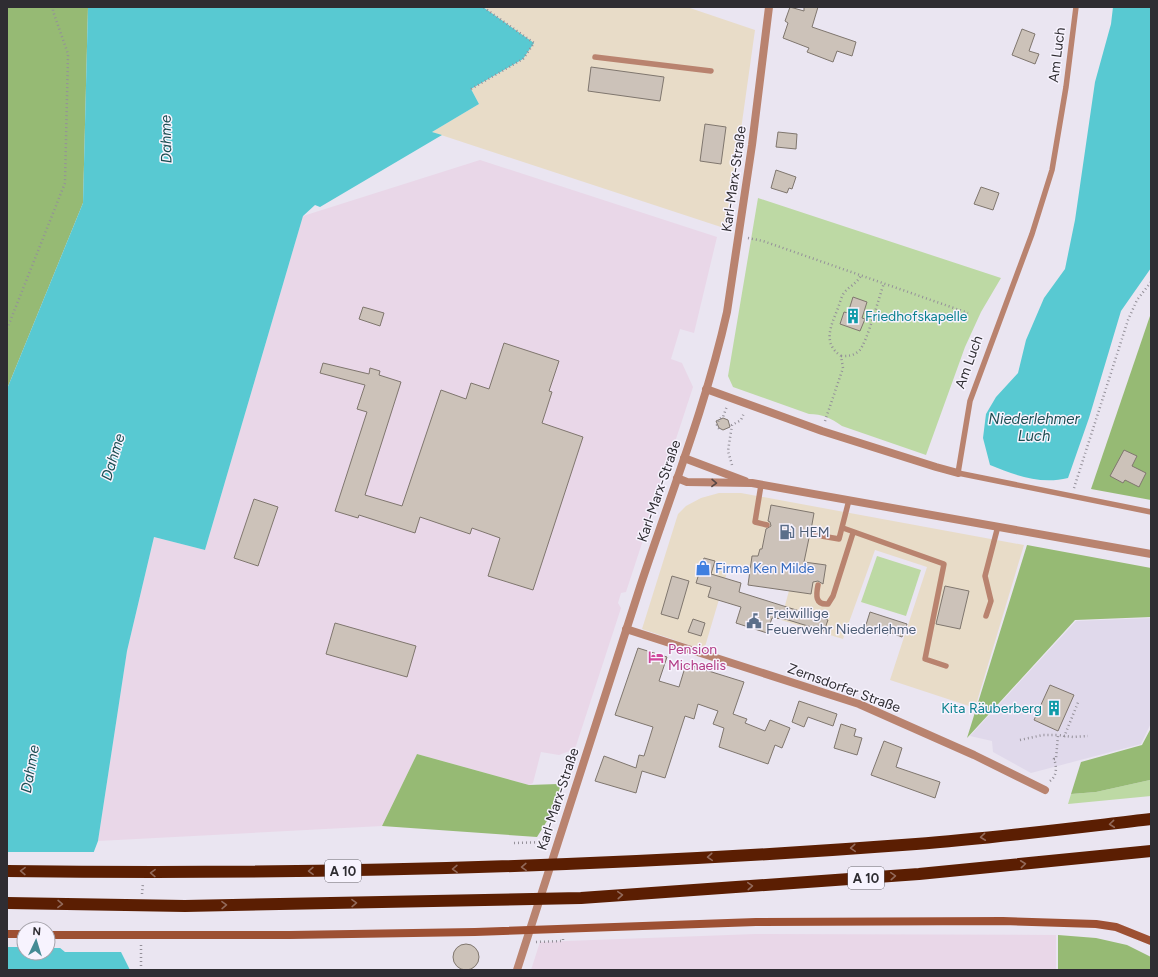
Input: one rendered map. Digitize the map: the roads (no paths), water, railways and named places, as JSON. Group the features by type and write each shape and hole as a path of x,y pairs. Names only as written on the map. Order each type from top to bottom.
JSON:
{"highway":[{"name":"A 10","path":"7,871 192,873 494,868 591,864 918,844 1151,820"},
{"name":"A 10","path":"7,903 185,906 581,898 919,874 1151,851"}],"main road":[{"path":"56,935 178,936 476,932 756,922 1056,921 1116,927 1151,942"}],"street":[{"name":"Karl-Marx-Straße","path":"517,970 626,629 684,458 706,389 727,312 739,236 769,7"},
{"path":"706,389 730,399 822,431 936,467 958,472"},
{"path":"684,458 761,485 1151,554"},
{"path":"677,478 687,482 752,483"},
{"name":"Zernsdorfer Straße","path":"626,629 859,704 1045,790"}],"lane":[{"name":"Am Luch","path":"958,472 970,401 1032,234 1052,170 1066,87 1076,7"},
{"path":"594,57 711,71"},
{"path":"958,472 1151,512"},
{"path":"761,485 755,522 767,525"},
{"path":"810,534 839,539 849,500"},
{"path":"986,616 991,600 985,576 998,526"},
{"path":"843,528 853,533 944,564 925,659 946,666"},
{"path":"818,585 816,598 822,604 828,604 834,596 853,533"}],"water":[{"name":"Dahme","path":"88,7 483,7 534,43 523,59 471,89 479,104 432,132 442,135 320,207 315,205 303,216 205,550 154,537 127,651 98,841 93,854 51,854 27,921 16,921 16,961 56,961 56,945 65,952 121,952 130,970 7,970 7,389 83,203"},
{"name":"Niederlehmer Luch","path":"1113,7 1151,7 1151,268 1121,311 1089,418 1068,478 1058,480 1038,480 990,465 983,438 986,414 996,397 1018,373 1026,340 1044,298 1065,269 1075,220 1095,82 1111,24"}],"place":[{"name":"Friedhofskapelle","path":"853,316"},
{"name":"HEM","path":"787,532"},
{"name":"Firma Ken Milde","path":"703,568"},
{"name":"Freiwillige Feuerwehr Niederlehme","path":"754,621"},
{"name":"Pension Michaelis","path":"656,657"},
{"name":"Kita Räuberberg","path":"1054,708"}]}
